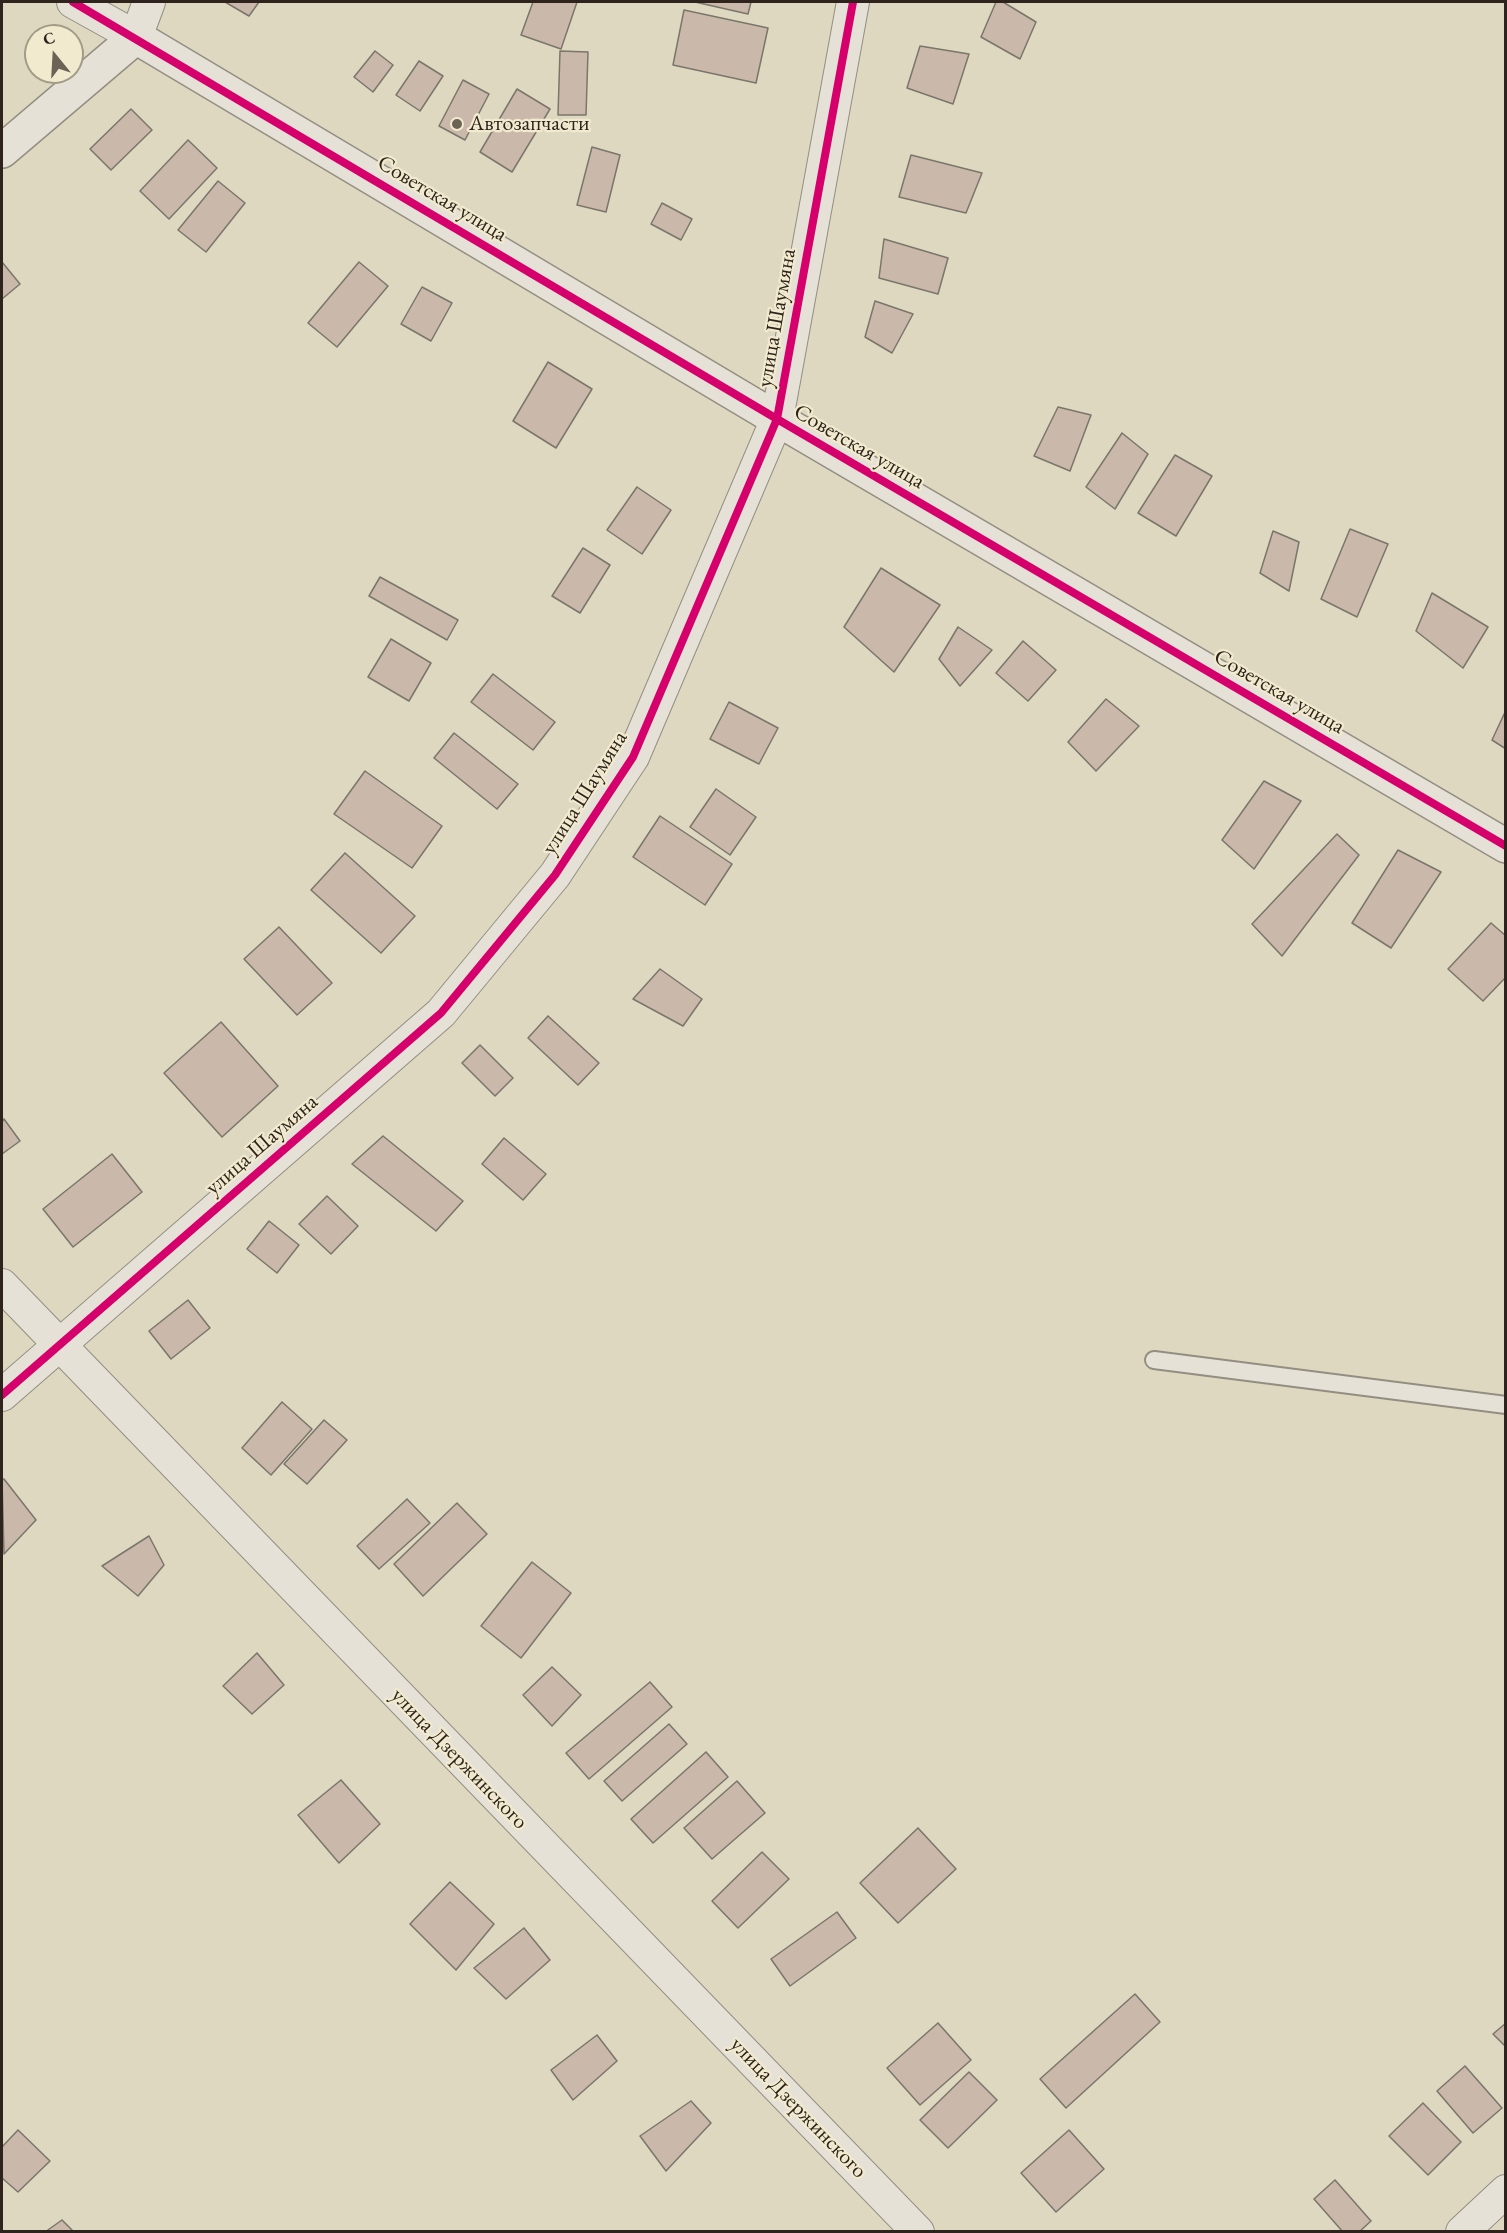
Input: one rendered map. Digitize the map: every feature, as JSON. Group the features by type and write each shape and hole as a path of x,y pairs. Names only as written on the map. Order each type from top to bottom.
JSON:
{"street":[{"name":"Советская улица","path":"73,2 136,37 777,419 1506,846"},
{"path":"2,151 136,37 149,2"},
{"name":"улица Шаумяна","path":"2,1395 441,1013 555,875 633,757 777,419 853,2"},
{"name":"улица Дзержинского","path":"2,1285 58,1346 918,2232"},
{"path":"1462,2232 1506,2191"}],"lane":[{"path":"1154,1360 1506,1405"}],"building":[{"path":"225,2 259,2 249,16"},
{"path":"533,2 577,2 561,49 521,35"},
{"path":"695,2 751,2 748,14"},
{"path":"996,2 1003,2 1036,22 1020,59 981,37"},
{"path":"684,10 768,28 756,83 673,65"},
{"path":"920,46 969,54 953,104 907,88"},
{"path":"375,51 393,65 373,92 354,77"},
{"path":"560,51 588,52 586,115 558,115"},
{"path":"419,61 443,76 420,111 396,95"},
{"path":"463,80 489,94 465,140 439,126"},
{"path":"517,89 550,109 512,172 480,152"},
{"path":"131,109 152,130 111,170 90,149"},
{"path":"188,140 217,168 169,219 140,191"},
{"path":"592,147 620,155 606,212 577,205"},
{"path":"911,155 982,173 966,213 899,197"},
{"path":"218,181 245,203 206,252 178,230"},
{"path":"662,203 692,219 681,240 651,224"},
{"path":"884,239 948,258 938,294 879,278"},
{"path":"2,262 20,284 2,299"},
{"path":"359,262 388,286 337,347 308,323"},
{"path":"422,287 452,303 431,341 401,324"},
{"path":"875,301 913,314 892,353 865,337"},
{"path":"548,362 592,389 556,448 513,421"},
{"path":"1058,407 1091,415 1070,471 1034,456"},
{"path":"1122,433 1148,454 1115,509 1086,487"},
{"path":"1175,455 1212,476 1176,536 1138,513"},
{"path":"637,487 671,510 642,554 607,530"},
{"path":"1350,529 1388,544 1357,617 1321,599"},
{"path":"1273,531 1299,542 1289,591 1260,573"},
{"path":"583,548 610,565 580,613 552,596"},
{"path":"881,568 940,605 894,672 844,627"},
{"path":"380,577 458,620 447,640 369,596"},
{"path":"1432,593 1488,627 1463,668 1416,631"},
{"path":"958,627 992,650 960,686 939,659"},
{"path":"391,639 431,663 409,701 368,677"},
{"path":"1023,641 1056,670 1028,701 996,673"},
{"path":"493,674 555,722 533,750 471,702"},
{"path":"1106,699 1139,726 1096,771 1068,742"},
{"path":"729,702 778,728 759,764 710,739"},
{"path":"1506,710 1506,749 1492,740"},
{"path":"454,733 518,784 497,809 434,758"},
{"path":"365,771 442,826 412,868 334,814"},
{"path":"1264,781 1301,801 1254,869 1222,840"},
{"path":"716,789 756,817 730,855 690,827"},
{"path":"660,816 732,864 705,905 633,857"},
{"path":"1337,834 1359,855 1282,956 1252,924"},
{"path":"1398,850 1441,872 1391,948 1352,923"},
{"path":"345,853 415,916 381,953 311,890"},
{"path":"1491,923 1506,936 1506,977 1483,1001 1448,969"},
{"path":"279,927 332,983 297,1015 244,959"},
{"path":"660,969 702,999 683,1026 633,999"},
{"path":"548,1016 599,1063 578,1085 528,1038"},
{"path":"221,1022 278,1086 222,1137 164,1073"},
{"path":"480,1045 513,1078 495,1096 462,1063"},
{"path":"4,1119 20,1141 2,1154 2,1122"},
{"path":"383,1136 463,1201 436,1231 352,1164"},
{"path":"504,1138 546,1174 523,1200 482,1164"},
{"path":"112,1154 142,1192 73,1247 43,1209"},
{"path":"327,1196 358,1226 331,1254 299,1224"},
{"path":"269,1221 299,1245 277,1273 247,1249"},
{"path":"188,1300 210,1328 171,1359 149,1331"},
{"path":"282,1402 312,1429 271,1475 242,1448"},
{"path":"324,1420 347,1440 307,1484 284,1464"},
{"path":"4,1479 36,1520 4,1554 2,1480"},
{"path":"407,1499 430,1523 379,1569 357,1546"},
{"path":"457,1503 487,1534 423,1596 394,1564"},
{"path":"149,1536 164,1565 138,1596 102,1566"},
{"path":"532,1562 571,1593 521,1658 481,1626"},
{"path":"257,1653 284,1685 252,1714 223,1686"},
{"path":"552,1667 581,1695 552,1726 523,1695"},
{"path":"650,1682 672,1707 589,1779 566,1753"},
{"path":"669,1724 687,1744 622,1801 604,1781"},
{"path":"706,1752 728,1777 653,1843 631,1819"},
{"path":"341,1780 380,1824 339,1863 298,1815"},
{"path":"737,1781 765,1813 712,1859 684,1828"},
{"path":"918,1828 956,1869 898,1923 860,1883"},
{"path":"762,1852 789,1879 738,1928 712,1901"},
{"path":"450,1882 494,1924 456,1970 410,1924"},
{"path":"837,1912 856,1938 790,1986 771,1959"},
{"path":"524,1928 550,1960 506,1999 474,1968"},
{"path":"1135,1994 1160,2022 1066,2108 1040,2079"},
{"path":"938,2023 971,2060 920,2105 887,2068"},
{"path":"1506,2023 1506,2047 1493,2034"},
{"path":"597,2035 617,2061 573,2100 551,2070"},
{"path":"1465,2066 1502,2108 1473,2133 1437,2091"},
{"path":"969,2072 997,2100 948,2148 920,2120"},
{"path":"691,2101 711,2123 666,2171 640,2136"},
{"path":"1423,2103 1461,2142 1428,2175 1389,2136"},
{"path":"18,2130 50,2161 18,2192 2,2178 2,2147"},
{"path":"1069,2130 1104,2169 1056,2212 1021,2173"},
{"path":"1335,2180 1371,2221 1359,2232 1343,2232 1314,2199"},
{"path":"62,2220 74,2232 45,2232"}],"cycle path":[{"path":"73,2 777,419 1506,846"},
{"path":"2,1395 441,1013 555,875 633,757 777,419 853,2"}],"place":[{"name":"Автозапчасти","path":"457,124"}]}
